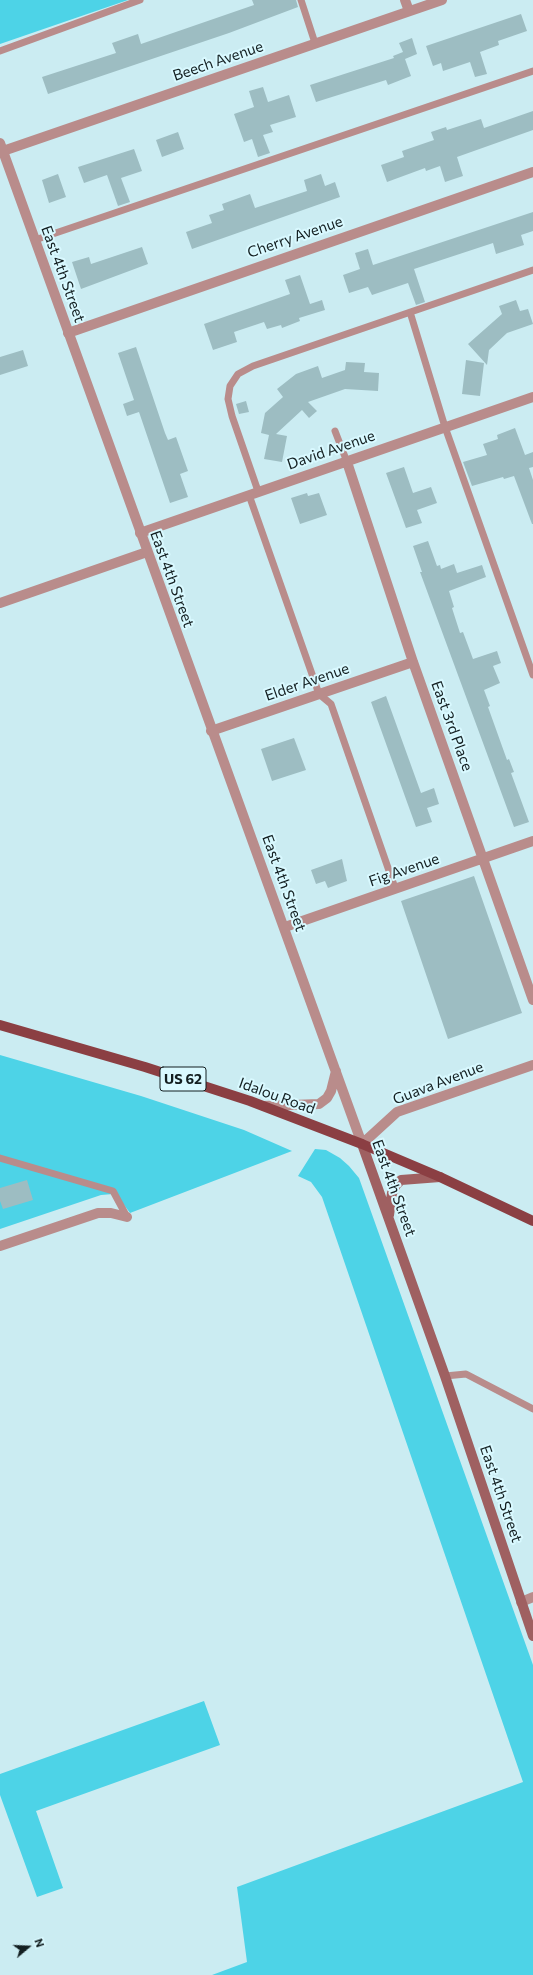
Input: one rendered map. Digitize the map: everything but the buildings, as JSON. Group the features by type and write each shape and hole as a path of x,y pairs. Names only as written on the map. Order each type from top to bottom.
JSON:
{"main road":[{"name":"Idalou Road","path":"0,1025 144,1067 264,1106 362,1144 440,1177 533,1221"},
{"name":"East 4th Street","path":"362,1144 445,1376 533,1636"},
{"path":"388,1216 392,1192 401,1180 440,1177"}],"street":[{"path":"405,0 409,11"},
{"name":"Beech Avenue","path":"1,147 442,0"},
{"name":"East 4th Street","path":"1,147 211,731 284,927 362,1144"},
{"name":"Cherry Avenue","path":"68,333 533,172"},
{"name":"David Avenue","path":"140,533 533,397"},
{"name":"East 3rd Place","path":"347,462 413,662 533,1000"},
{"path":"0,602 147,552"},
{"name":"Elder Avenue","path":"211,731 413,662"},
{"name":"Fig Avenue","path":"284,927 533,841"},
{"name":"Guava Avenue","path":"362,1144 396,1112 533,1065"},
{"path":"264,1106 319,1104 327,1098 336,1071"},
{"path":"0,1246 98,1213 111,1212 127,1217"},
{"path":"521,1602 533,1597"}],"lane":[{"path":"0,51 140,0"},
{"path":"301,0 316,43"},
{"path":"34,240 533,71"},
{"path":"395,888 331,704 319,694 253,493 228,399 230,386 238,374 253,366 533,270"},
{"path":"410,312 445,427 533,675"},
{"path":"335,431 347,462"},
{"path":"0,1158 113,1191 127,1217"},
{"path":"445,1376 466,1374 533,1409"}],"shaded area":[{"path":"0,0 128,0 0,44"},
{"path":"0,1055 141,1096 244,1130 292,1151 130,1213 119,1198 113,1194 101,1195 0,1229"},
{"path":"315,1149 326,1150 340,1158 359,1178 533,1665 533,1975 212,1975 247,1962 237,1887 523,1782 322,1197 311,1182 298,1176"},
{"path":"204,1701 220,1745 36,1811 63,1888 37,1897 0,1795 0,1774"}]}
